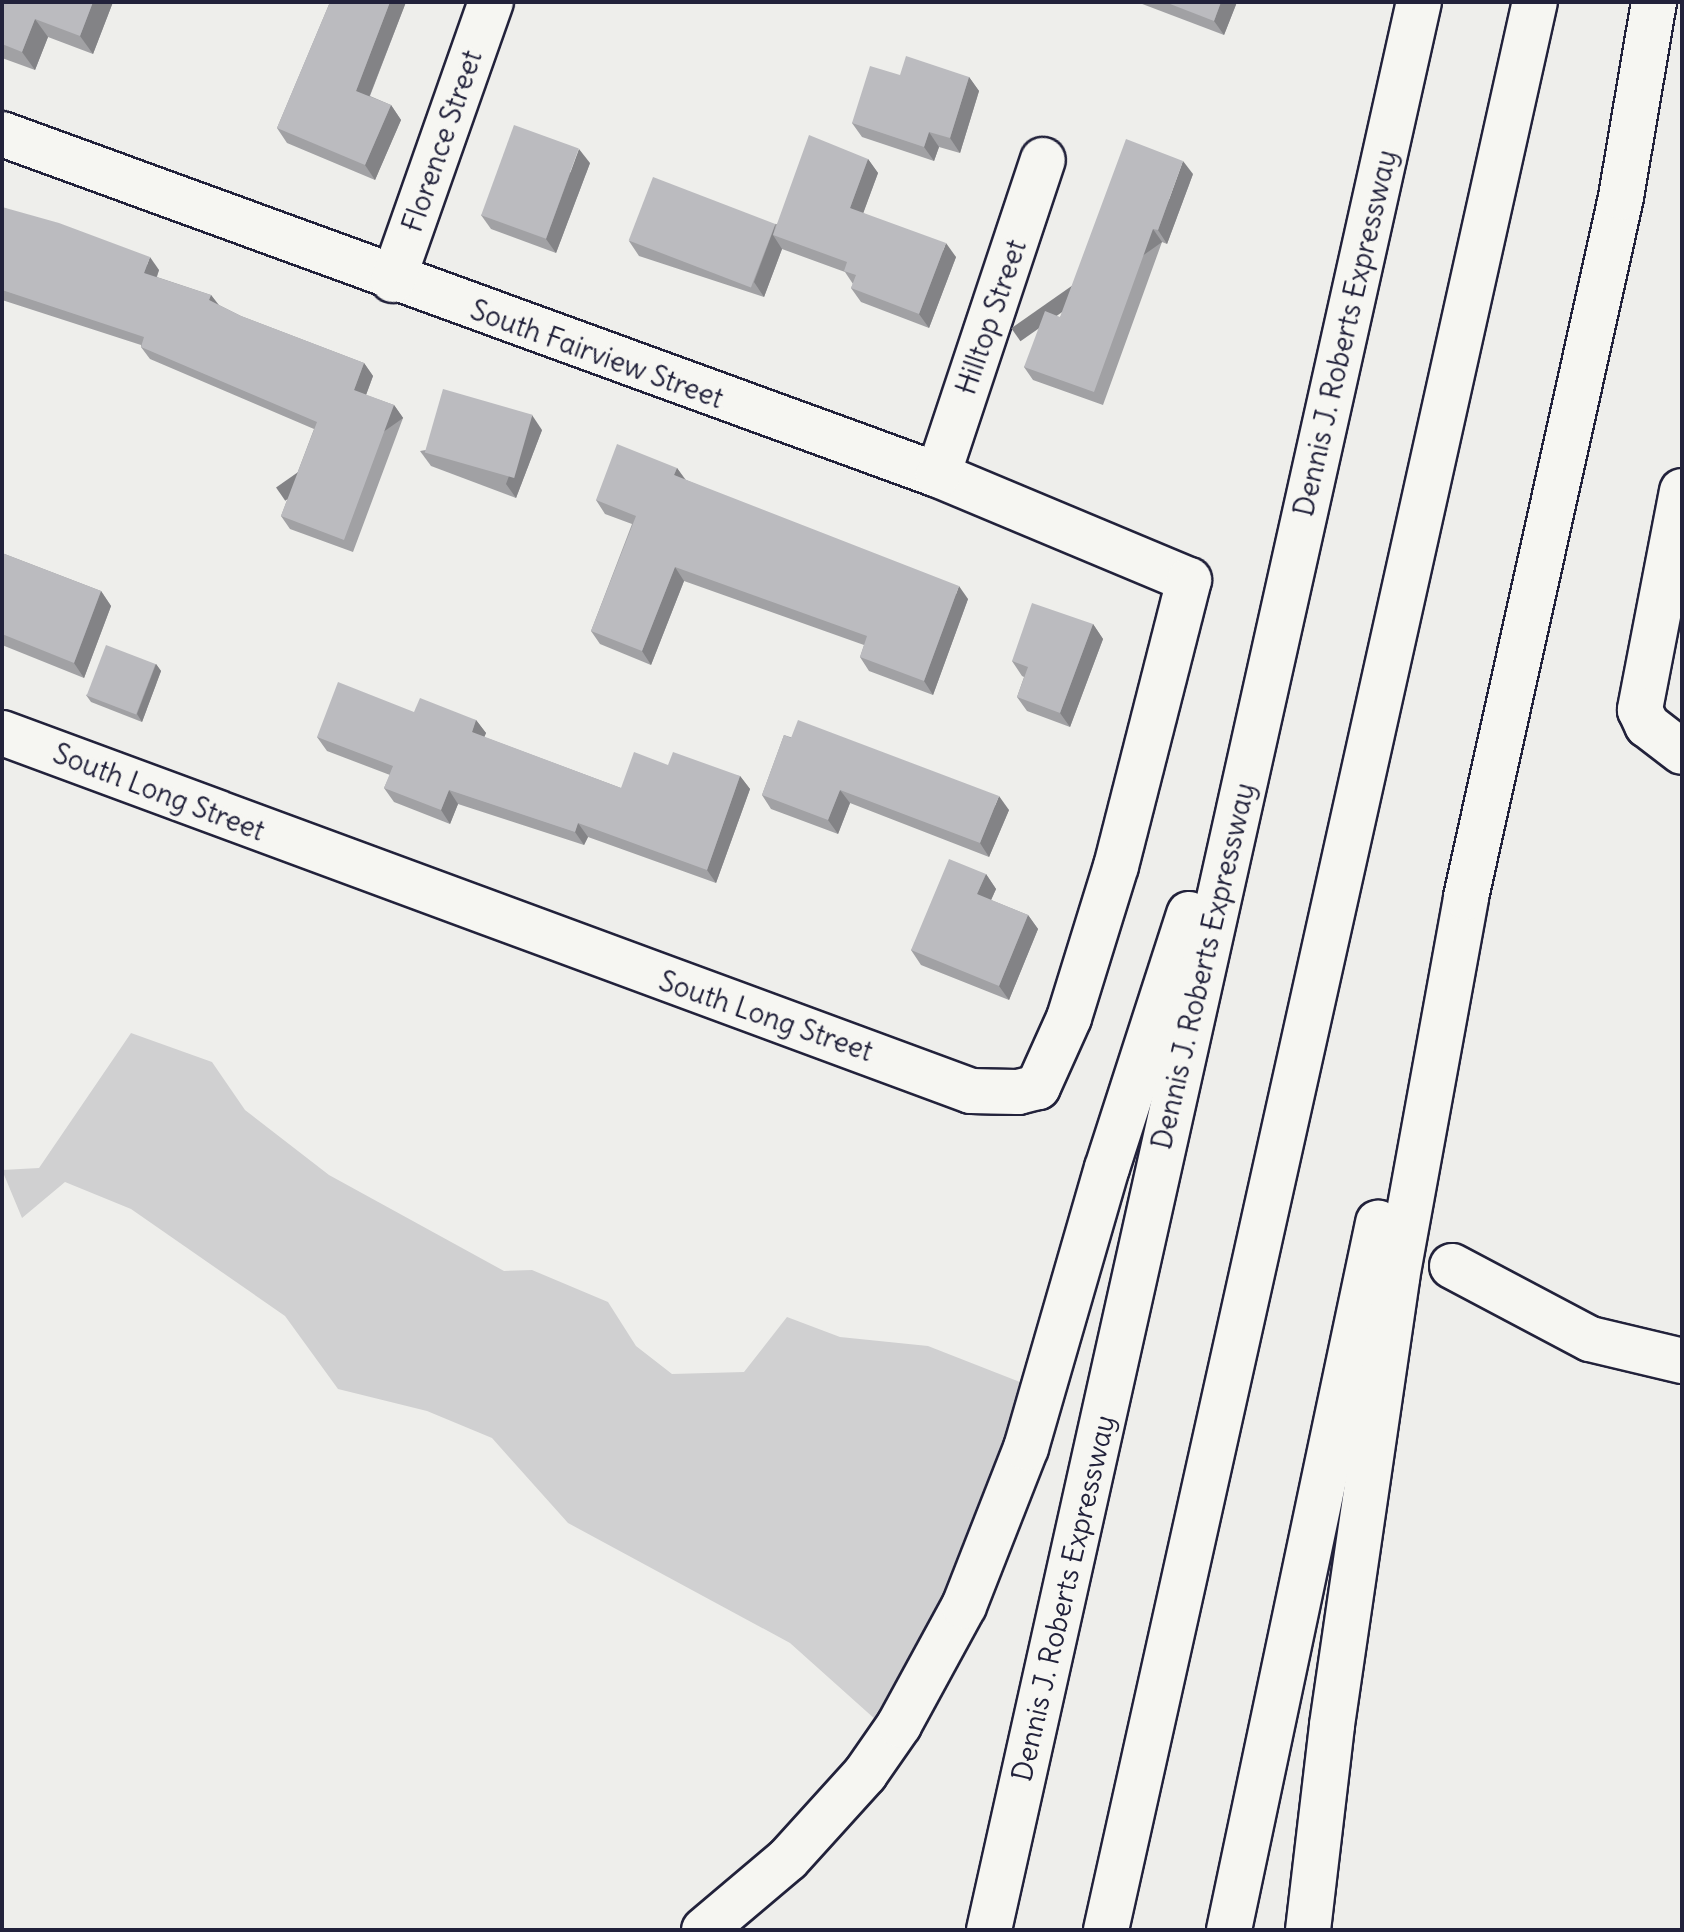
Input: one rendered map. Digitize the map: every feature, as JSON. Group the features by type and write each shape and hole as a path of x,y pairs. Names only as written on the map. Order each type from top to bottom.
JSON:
{"main road":[{"name":"Florence Street","path":"393,280 491,2"},
{"name":"Dennis J. Roberts Expressway","path":"989,1930 1419,2"},
{"path":"1106,1930 1535,2"},
{"path":"1308,1930 1374,1420 1466,897 1621,197 1654,2"},
{"path":"1621,197 1678,2"},
{"name":"South Fairview Street","path":"2,134 393,280 938,475 1189,580"},
{"name":"Hilltop Street","path":"938,475 1043,160"},
{"path":"1682,491 1640,710 1647,725 1682,752"},
{"name":"South Long Street","path":"2,733 971,1091 1018,1092 1038,1087 1069,1018 1120,851 1189,580"},
{"path":"704,1930 788,1859 865,1774 899,1725 964,1606 1026,1448 1107,1168 1271,660"},
{"path":"1229,1930 1383,1201 1466,897"},
{"path":"1452,1266 1590,1339 1682,1361"}],"shaded area":[{"path":"131,1033 212,1062 245,1110 329,1175 504,1271 532,1270 608,1302 636,1346 672,1374 744,1372 787,1317 840,1337 928,1346 1030,1386 919,1671 876,1720 790,1643 568,1523 492,1438 427,1411 338,1389 285,1316 131,1209 65,1182 22,1218 2,1170 39,1168"}],"building":[{"path":"2,2 93,2 80,36 35,19 22,52 2,44"},
{"path":"330,2 390,2 356,91 391,105 365,165 277,128"},
{"path":"1165,2 1221,2 1214,21"},
{"path":"906,56 969,77 950,138 929,132 924,147 852,123 870,66 900,75"},
{"path":"514,125 579,149 546,239 481,215"},
{"path":"809,135 868,159 850,208 946,243 919,314 851,288 856,275 844,271 847,262 773,235"},
{"path":"1126,139 1183,161 1158,230 1153,229 1094,392 1024,367 1045,311 1060,317"},
{"path":"653,177 775,224 751,287 629,240"},
{"path":"2,207 59,223 150,257 144,273 211,295 209,300 241,316 364,363 354,390 394,405 344,540 281,516 317,422 141,347 144,337 2,290"},
{"path":"443,389 532,415 514,478 425,452"},
{"path":"617,444 677,468 674,475 959,586 924,681 860,657 867,636 675,567 642,651 591,631 636,516 596,500"},
{"path":"2,553 101,591 74,663 2,634"},
{"path":"1032,603 1093,624 1060,713 1017,697 1028,667 1012,661"},
{"path":"106,645 155,664 136,714 87,695"},
{"path":"338,682 414,712 420,698 476,720 472,732 621,788 634,752 668,765 673,752 740,776 707,870 578,823 575,832 449,790 441,810 384,788 393,766 317,737"},
{"path":"798,720 999,796 980,843 840,790 828,820 762,795 784,735 791,738"},
{"path":"949,859 986,874 977,894 1028,915 999,986 911,950"}]}
